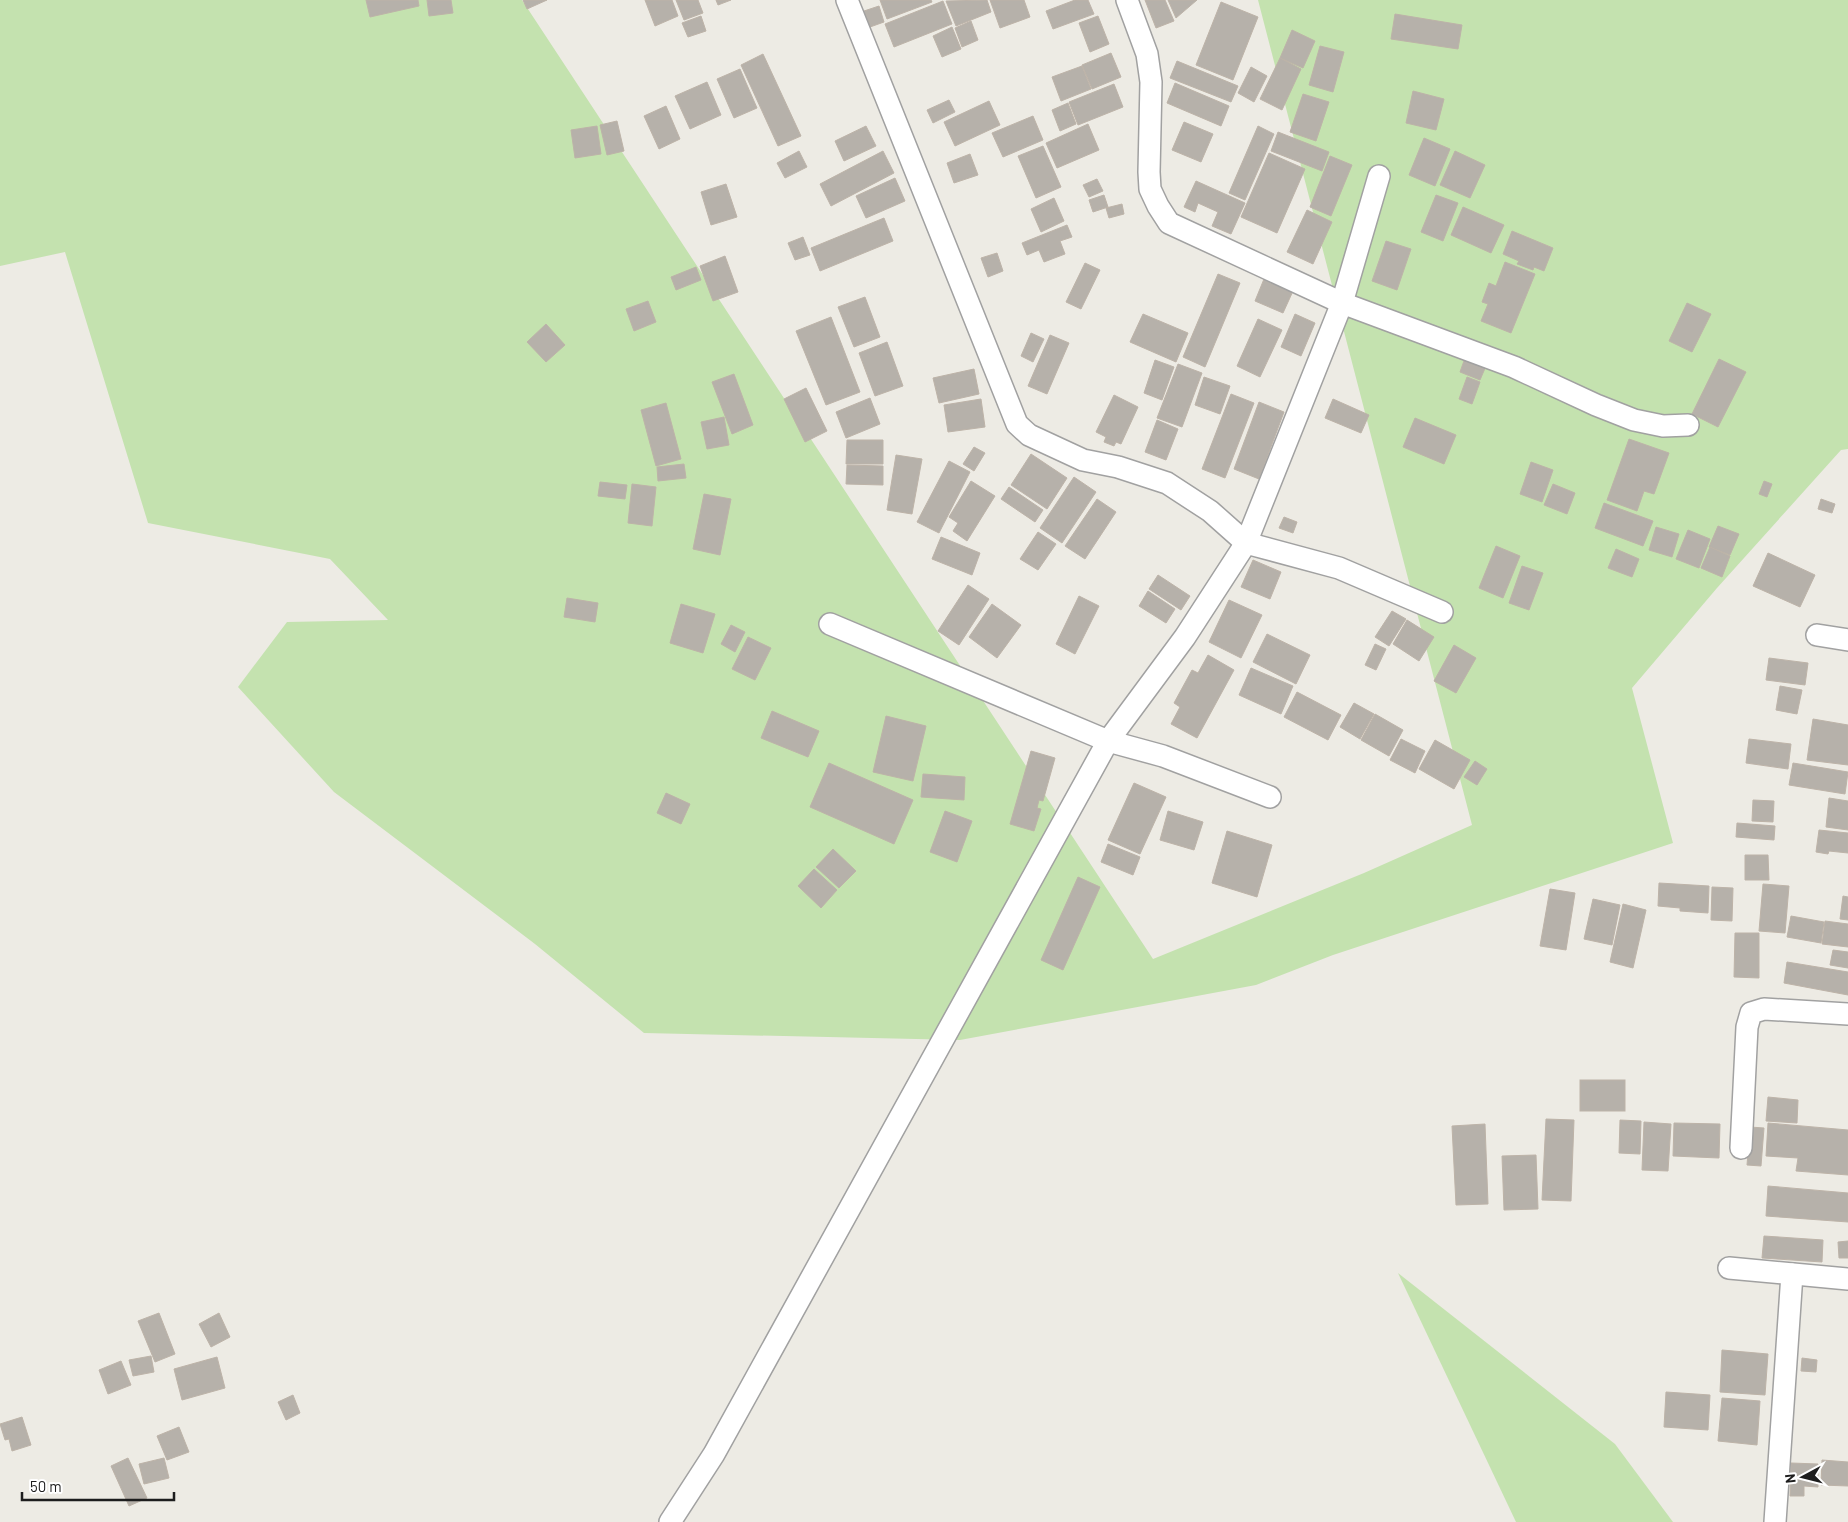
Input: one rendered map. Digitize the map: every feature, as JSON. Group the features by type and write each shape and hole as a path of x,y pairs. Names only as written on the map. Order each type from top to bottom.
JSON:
{"street":[{"path":"847,0 1017,424 1029,435 1083,460 1118,467 1168,483 1210,511 1246,543 1340,568 1442,612"},
{"path":"1127,0 1147,54 1151,82 1150,189 1158,206 1170,223 1342,303 1514,367 1596,405 1634,420 1663,426 1688,425"},
{"path":"670,1522 714,1454 1108,741 1185,637 1246,543 1342,303 1379,176"},
{"path":"830,624 1108,741 1163,756 1270,797"},
{"path":"1817,635 1848,640"},
{"path":"1741,1148 1747,1027 1751,1013 1764,1009 1848,1014"},
{"path":"1729,1268 1848,1279"},
{"path":"1775,1522 1792,1274"}],"green space":[{"path":"0,0 522,0 1153,959 1364,873 1472,825 1258,0 1848,0 1848,449 1841,450 1717,588 1632,688 1673,843 1333,955 1256,985 960,1040 644,1033 535,944 334,792 238,687 287,622 388,620 330,559 148,523 65,252 0,266"},
{"path":"1398,1273 1615,1444 1673,1522 1516,1522"}],"building":[{"path":"366,0 418,0 419,6 370,17"},
{"path":"427,0 451,0 453,13 429,16"},
{"path":"523,0 547,0 527,9"},
{"path":"645,0 672,0 678,16 655,26"},
{"path":"676,0 698,0 703,13 684,20"},
{"path":"716,0 731,0 718,5"},
{"path":"880,0 931,0 932,2 887,19"},
{"path":"987,0 991,12 956,26 946,1"},
{"path":"990,0 1024,0 1030,17 1000,28"},
{"path":"1075,0 1088,0 1094,14 1053,29 1046,11"},
{"path":"1145,0 1165,0 1174,21 1156,28"},
{"path":"1168,0 1197,0 1176,18"},
{"path":"943,1 952,24 894,47 885,24"},
{"path":"1221,2 1258,17 1233,80 1196,65"},
{"path":"879,6 884,22 870,27 864,11"},
{"path":"1395,14 1462,25 1458,49 1391,39"},
{"path":"701,16 706,31 688,37 682,23"},
{"path":"1098,16 1109,44 1090,52 1079,23"},
{"path":"971,21 978,40 962,47 955,28"},
{"path":"952,27 961,49 942,57 933,36"},
{"path":"1292,30 1315,41 1303,68 1280,58"},
{"path":"1320,46 1344,52 1333,92 1309,85"},
{"path":"1111,53 1121,77 1092,89 1082,65"},
{"path":"763,54 801,136 778,146 741,65"},
{"path":"1280,58 1301,69 1282,110 1260,99"},
{"path":"1177,61 1238,86 1231,102 1170,78"},
{"path":"1082,66 1091,89 1061,101 1052,77"},
{"path":"1251,67 1267,76 1254,102 1238,93"},
{"path":"740,69 757,108 734,118 717,79"},
{"path":"707,82 721,115 690,129 675,96"},
{"path":"1175,83 1229,106 1221,126 1167,103"},
{"path":"1114,84 1123,107 1078,125 1069,102"},
{"path":"1413,91 1444,99 1436,130 1406,123"},
{"path":"1303,94 1329,102 1316,141 1290,132"},
{"path":"949,100 955,112 933,123 927,110"},
{"path":"989,101 1000,125 955,146 944,122"},
{"path":"1068,103 1076,124 1060,131 1052,110"},
{"path":"666,106 680,139 659,149 644,116"},
{"path":"1033,116 1043,140 1003,157 992,133"},
{"path":"617,121 624,151 607,155 600,125"},
{"path":"1184,122 1213,134 1201,162 1172,150"},
{"path":"1088,124 1099,150 1057,168 1046,143"},
{"path":"597,126 601,154 575,158 571,130"},
{"path":"866,126 876,146 844,161 835,141"},
{"path":"1258,126 1274,134 1245,200 1229,193"},
{"path":"1278,132 1329,152 1322,171 1271,151"},
{"path":"1424,138 1450,149 1435,186 1409,175"},
{"path":"1043,146 1061,187 1036,198 1018,156"},
{"path":"799,151 807,167 785,178 777,163"},
{"path":"883,151 894,173 831,206 820,184"},
{"path":"1455,151 1485,165 1470,198 1440,185"},
{"path":"1269,153 1305,169 1277,233 1241,217"},
{"path":"970,154 978,175 954,183 947,163"},
{"path":"1330,156 1352,165 1331,216 1310,207"},
{"path":"895,178 905,201 866,218 856,196"},
{"path":"1097,179 1103,191 1089,197 1083,185"},
{"path":"1196,181 1245,203 1231,234 1212,226 1218,212 1198,203 1195,212 1184,207"},
{"path":"726,184 737,217 711,225 701,192"},
{"path":"1104,195 1108,207 1093,212 1089,200"},
{"path":"1436,195 1458,203 1443,241 1421,232"},
{"path":"1054,198 1064,221 1041,232 1031,209"},
{"path":"1122,204 1124,214 1109,218 1106,208"},
{"path":"1463,207 1504,225 1491,253 1451,235"},
{"path":"1307,210 1332,222 1313,264 1287,252"},
{"path":"884,218 893,241 820,271 811,248"},
{"path":"1067,225 1072,237 1060,241 1065,254 1044,262 1039,250 1027,255 1022,243"},
{"path":"1512,231 1553,248 1544,271 1534,267 1533,270 1517,264 1519,261 1503,254"},
{"path":"803,237 810,255 795,260 788,243"},
{"path":"1386,241 1411,249 1397,290 1372,281"},
{"path":"997,253 1003,271 988,277 981,258"},
{"path":"725,256 738,292 713,301 700,266"},
{"path":"1505,262 1535,274 1511,333 1481,321 1488,304 1482,302 1489,283 1496,286"},
{"path":"1085,263 1100,270 1081,309 1066,302"},
{"path":"696,267 701,280 676,290 671,277"},
{"path":"1218,274 1240,283 1205,367 1183,357"},
{"path":"1264,279 1293,291 1283,313 1255,301"},
{"path":"865,297 880,337 854,347 838,307"},
{"path":"648,301 656,322 634,331 626,309"},
{"path":"1687,303 1711,314 1692,352 1669,341"},
{"path":"1143,314 1188,333 1176,362 1130,342"},
{"path":"1295,314 1315,323 1301,356 1281,347"},
{"path":"831,317 860,392 826,405 796,331"},
{"path":"1258,319 1282,330 1260,377 1237,366"},
{"path":"546,324 565,345 546,362 527,342"},
{"path":"1031,333 1044,339 1033,362 1021,356"},
{"path":"1050,335 1069,343 1047,394 1028,386"},
{"path":"887,342 903,386 875,396 859,353"},
{"path":"1465,358 1486,366 1480,380 1460,372"},
{"path":"1719,359 1746,372 1718,427 1692,414"},
{"path":"1155,360 1174,367 1162,400 1144,393"},
{"path":"1178,364 1202,373 1182,427 1157,418"},
{"path":"974,369 979,394 939,403 933,378"},
{"path":"734,374 753,425 732,434 712,382"},
{"path":"1204,377 1230,386 1220,414 1195,405"},
{"path":"1467,377 1480,382 1472,404 1459,399"},
{"path":"806,388 827,431 805,442 784,399"},
{"path":"1231,394 1254,403 1225,478 1202,469"},
{"path":"1114,395 1138,407 1121,444 1116,442 1114,446 1104,442 1106,437 1096,432"},
{"path":"870,398 880,424 846,438 836,412"},
{"path":"981,399 985,427 948,432 944,405"},
{"path":"1333,399 1369,415 1361,433 1325,418"},
{"path":"1259,402 1284,412 1259,479 1234,469"},
{"path":"666,403 681,459 656,466 641,410"},
{"path":"724,417 729,445 707,449 701,422"},
{"path":"1415,418 1456,435 1444,464 1403,447"},
{"path":"1157,420 1178,429 1166,460 1145,452"},
{"path":"1629,439 1669,453 1654,494 1644,491 1637,511 1607,500"},
{"path":"847,440 883,440 883,464 846,464"},
{"path":"974,447 985,453 974,471 963,464"},
{"path":"1031,454 1067,478 1047,509 1011,485"},
{"path":"896,455 922,459 912,514 887,510"},
{"path":"949,461 970,472 939,533 917,522"},
{"path":"1531,462 1553,470 1542,502 1520,494"},
{"path":"684,464 686,478 658,481 657,467"},
{"path":"847,465 883,466 883,485 846,484"},
{"path":"1074,477 1096,492 1062,543 1040,528"},
{"path":"971,481 995,496 967,541 953,531 958,523 949,517"},
{"path":"1764,481 1772,484 1767,497 1759,494"},
{"path":"600,482 627,485 625,499 598,496"},
{"path":"632,484 656,487 652,526 628,523"},
{"path":"1553,484 1575,493 1567,514 1544,505"},
{"path":"1009,487 1043,510 1035,522 1001,499"},
{"path":"704,494 731,499 720,555 693,549"},
{"path":"1097,499 1116,512 1085,559 1065,546"},
{"path":"1821,499 1835,504 1832,513 1818,509"},
{"path":"1604,503 1653,521 1643,546 1595,528"},
{"path":"1284,517 1297,522 1293,533 1279,528"},
{"path":"1718,526 1739,534 1730,555 1709,547"},
{"path":"1656,527 1679,534 1672,557 1649,550"},
{"path":"1688,530 1710,539 1699,568 1676,559"},
{"path":"1038,532 1056,544 1038,570 1020,559"},
{"path":"941,537 980,553 972,575 932,559"},
{"path":"1496,546 1520,556 1503,598 1479,588"},
{"path":"1710,547 1730,556 1722,577 1701,568"},
{"path":"1616,549 1639,559 1632,577 1608,568"},
{"path":"1768,553 1815,575 1800,607 1753,586"},
{"path":"1253,560 1281,572 1270,599 1241,587"},
{"path":"1522,566 1543,573 1529,610 1509,603"},
{"path":"1158,575 1190,596 1181,610 1149,589"},
{"path":"968,585 989,599 959,645 938,631"},
{"path":"1148,591 1175,609 1166,623 1139,606"},
{"path":"1079,596 1099,606 1075,654 1056,644"},
{"path":"567,598 598,603 595,622 564,617"},
{"path":"1229,600 1262,615 1241,658 1209,642"},
{"path":"681,604 715,614 703,653 670,643"},
{"path":"992,604 1021,625 997,658 969,637"},
{"path":"1392,611 1406,619 1389,646 1375,637"},
{"path":"1407,620 1434,637 1419,661 1393,644"},
{"path":"731,625 745,632 735,652 721,644"},
{"path":"1267,634 1310,655 1296,684 1253,662"},
{"path":"748,637 771,648 755,680 732,669"},
{"path":"1375,644 1386,649 1376,670 1365,665"},
{"path":"1454,645 1476,658 1456,693 1434,681"},
{"path":"1208,655 1234,670 1197,738 1171,724 1180,707 1174,703 1192,670 1198,673"},
{"path":"1769,658 1808,663 1805,685 1766,680"},
{"path":"1251,668 1293,686 1281,714 1239,695"},
{"path":"1780,686 1802,690 1797,714 1776,710"},
{"path":"1297,692 1341,715 1328,740 1284,717"},
{"path":"1354,703 1374,714 1360,739 1340,727"},
{"path":"772,711 819,731 808,757 761,738"},
{"path":"1375,714 1403,730 1389,756 1361,740"},
{"path":"886,716 926,726 913,781 873,772"},
{"path":"1813,719 1848,725 1848,765 1807,760"},
{"path":"1401,739 1425,751 1415,773 1390,760"},
{"path":"1749,739 1791,744 1788,769 1746,763"},
{"path":"1435,740 1470,760 1454,789 1419,769"},
{"path":"1031,751 1055,758 1043,801 1039,800 1037,808 1041,809 1034,831 1010,824"},
{"path":"1475,761 1487,769 1477,785 1464,777"},
{"path":"829,763 913,800 894,844 810,807"},
{"path":"1793,763 1848,772 1845,794 1789,785"},
{"path":"923,774 965,777 964,800 921,797"},
{"path":"1134,783 1166,797 1140,854 1108,840"},
{"path":"666,793 690,804 681,824 657,813"},
{"path":"1829,798 1848,801 1848,830 1826,827"},
{"path":"1753,800 1774,801 1773,822 1752,821"},
{"path":"945,811 972,821 957,862 930,852"},
{"path":"1168,811 1203,822 1194,850 1160,840"},
{"path":"1737,823 1775,826 1774,840 1736,837"},
{"path":"1819,830 1848,833 1848,853 1829,851 1828,854 1816,852"},
{"path":"1227,831 1272,845 1257,897 1212,883"},
{"path":"1108,844 1140,857 1133,875 1101,862"},
{"path":"833,849 856,871 839,888 816,867"},
{"path":"1745,855 1768,855 1769,880 1745,880"},
{"path":"814,869 837,890 821,908 798,886"},
{"path":"1078,877 1100,887 1063,970 1041,960"},
{"path":"1659,883 1709,886 1708,913 1680,911 1680,908 1658,906"},
{"path":"1763,884 1789,886 1785,933 1759,931"},
{"path":"1712,887 1733,888 1732,921 1711,920"},
{"path":"1550,889 1575,893 1566,950 1540,946"},
{"path":"1843,896 1848,897 1848,920 1840,919"},
{"path":"1593,899 1620,905 1612,945 1584,939"},
{"path":"1623,904 1646,910 1633,968 1610,962"},
{"path":"1791,916 1824,922 1821,943 1787,937"},
{"path":"1825,921 1848,924 1848,947 1822,944"},
{"path":"1735,933 1759,933 1759,978 1734,977"},
{"path":"1833,950 1848,952 1848,968 1830,965"},
{"path":"1787,962 1848,972 1848,995 1784,983"},
{"path":"1580,1080 1625,1080 1625,1111 1580,1111"},
{"path":"1768,1097 1798,1100 1797,1123 1766,1121"},
{"path":"1546,1119 1574,1120 1571,1201 1542,1200"},
{"path":"1620,1120 1641,1121 1640,1154 1619,1153"},
{"path":"1644,1122 1671,1124 1668,1171 1642,1170"},
{"path":"1674,1123 1720,1124 1719,1158 1673,1156"},
{"path":"1768,1123 1848,1130 1848,1175 1796,1171 1798,1158 1766,1156"},
{"path":"1485,1124 1488,1204 1456,1205 1452,1126"},
{"path":"1750,1127 1764,1128 1761,1166 1747,1165"},
{"path":"1536,1155 1538,1209 1504,1210 1502,1156"},
{"path":"1768,1186 1848,1193 1848,1222 1766,1216"},
{"path":"1764,1236 1823,1240 1822,1262 1762,1258"},
{"path":"1848,1241 1848,1258 1839,1258 1838,1242"},
{"path":"159,1313 175,1354 155,1362 138,1321"},
{"path":"219,1313 230,1337 211,1347 199,1324"},
{"path":"1722,1350 1768,1354 1765,1395 1720,1392"},
{"path":"151,1356 154,1372 133,1376 129,1360"},
{"path":"217,1357 225,1388 182,1400 174,1369"},
{"path":"1802,1358 1817,1360 1816,1372 1801,1371"},
{"path":"121,1361 131,1385 108,1394 99,1370"},
{"path":"1666,1392 1710,1395 1708,1430 1664,1427"},
{"path":"293,1395 300,1413 286,1420 278,1402"},
{"path":"1722,1398 1760,1401 1757,1445 1718,1441"},
{"path":"22,1417 31,1445 12,1451 9,1439 5,1440 0,1424"},
{"path":"179,1427 189,1452 167,1460 157,1436"},
{"path":"128,1458 147,1498 129,1506 111,1466"},
{"path":"164,1458 169,1478 144,1484 139,1464"},
{"path":"1822,1460 1848,1462 1848,1486 1821,1485"},
{"path":"1791,1463 1818,1464 1818,1487 1804,1486 1804,1496 1790,1496"}]}
